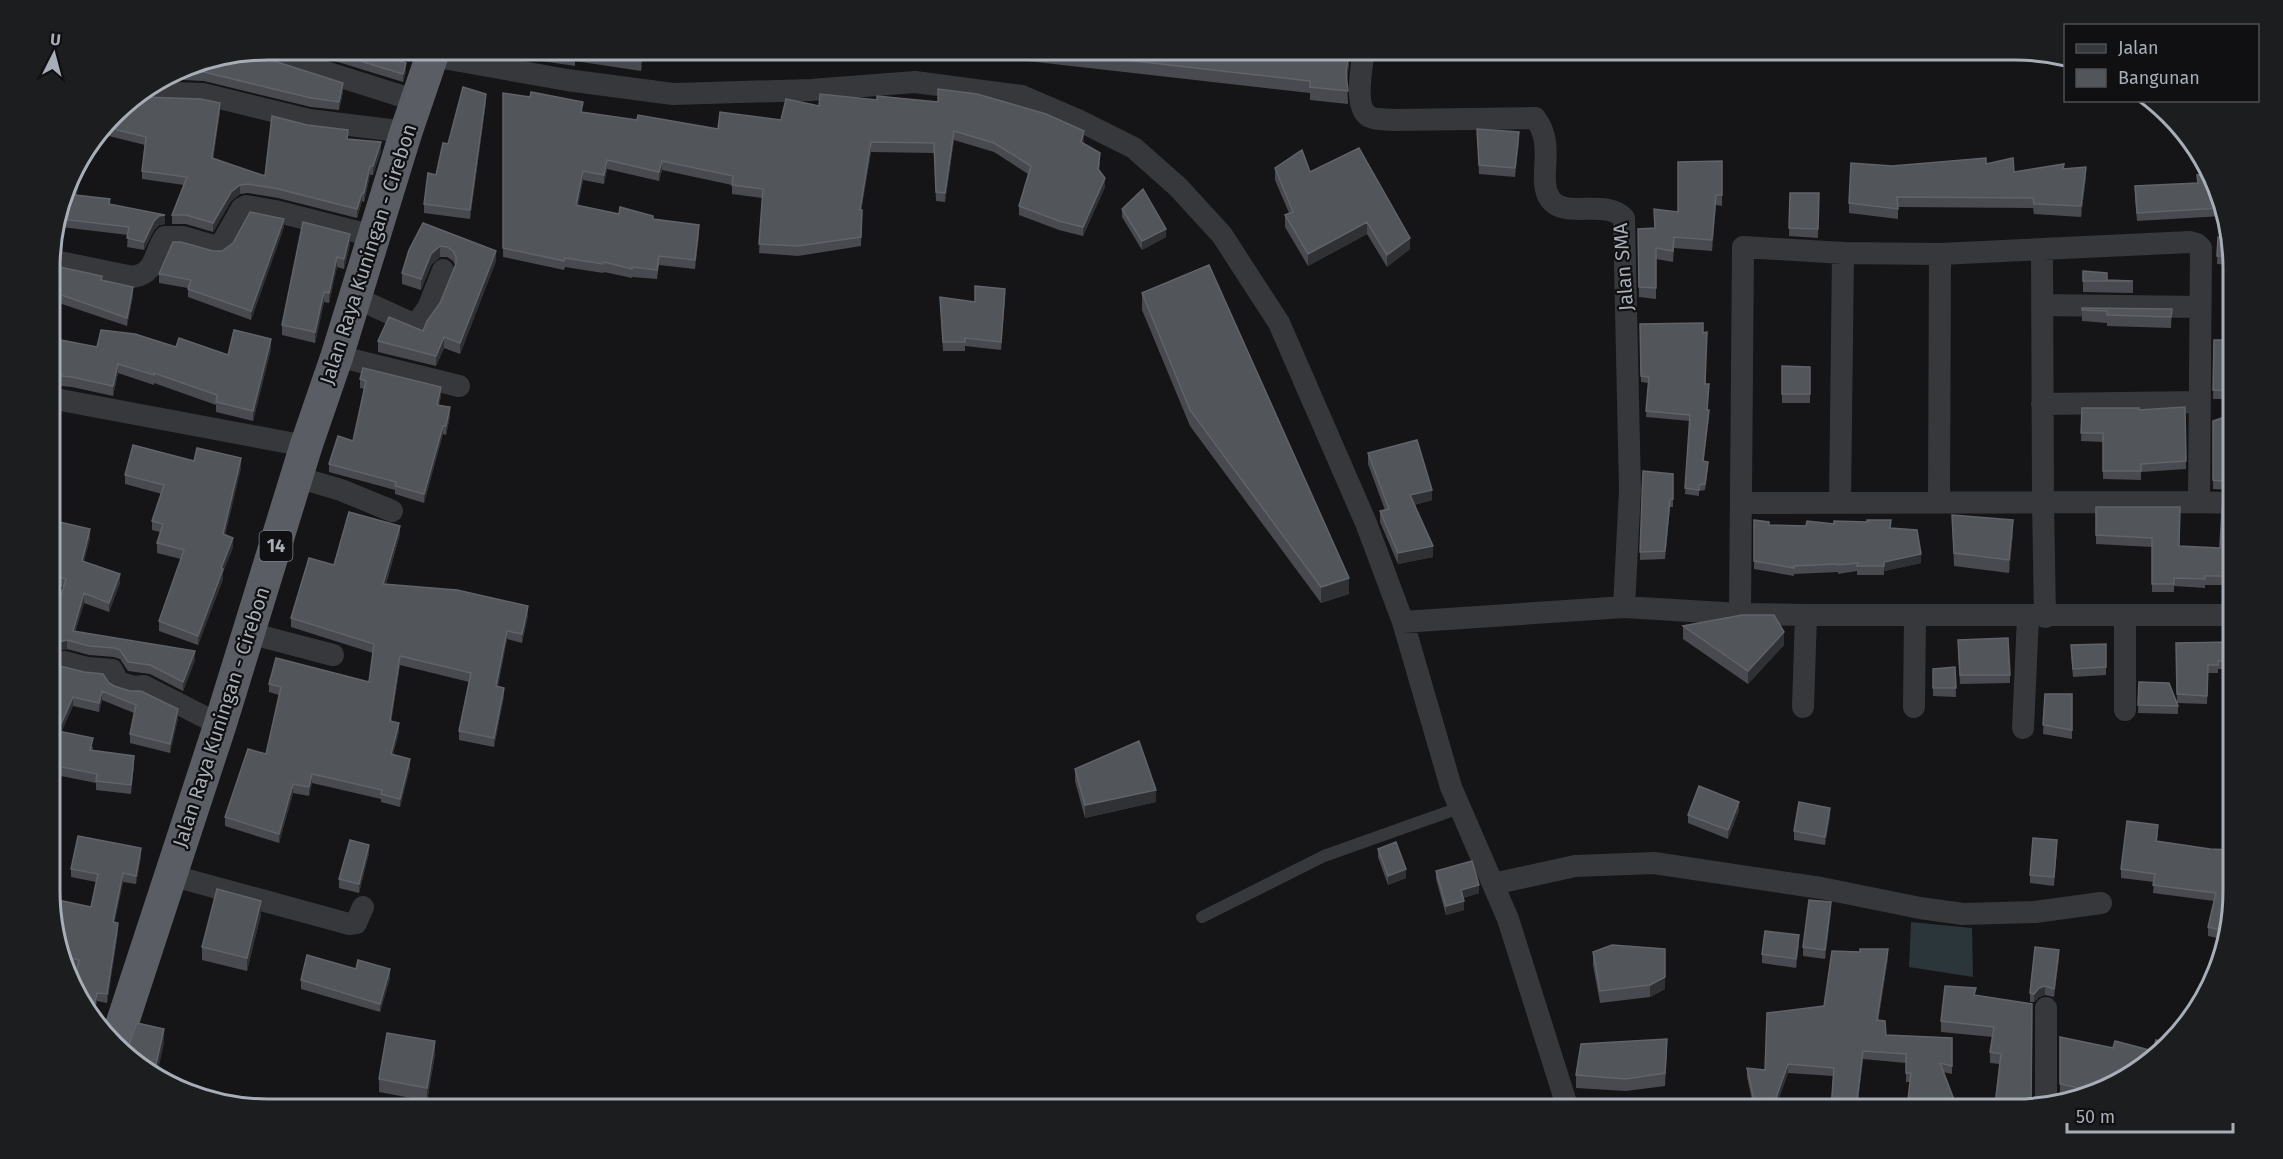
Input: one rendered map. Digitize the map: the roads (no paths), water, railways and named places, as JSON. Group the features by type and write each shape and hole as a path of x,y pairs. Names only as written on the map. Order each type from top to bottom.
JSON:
{"highway":[{"name":"Jalan Raya Kuningan - Cirebon","path":"118,1034 220,724 306,446 337,356 373,236 431,60"}],"street":[{"path":"287,60 417,101"},
{"path":"468,60 567,80 673,94 812,90 915,82 1022,96 1078,120 1134,148 1178,187 1222,236 1279,323 1366,523 1403,622 1450,787 1508,919 1565,1099"},
{"name":"Jalan SMA","path":"1363,60 1359,94 1367,116 1394,120 1534,118 1546,136 1546,186 1550,199 1561,207 1609,209 1624,218 1630,490 1624,607"},
{"path":"156,92 203,94 309,120 406,132"},
{"path":"60,262 133,277 142,275 148,271 158,256 165,237 183,237 217,247 221,246 242,208 246,206 373,236"},
{"path":"1740,614 1743,247 1843,253 1940,254 2190,242 2197,244 2201,248 2199,502"},
{"path":"2023,728 2037,617 2043,502 2042,250"},
{"path":"1840,503 1843,253"},
{"path":"1939,502 1940,254"},
{"path":"354,297 409,322 417,323 428,308 443,270"},
{"path":"2042,305 2200,307"},
{"path":"337,356 459,386"},
{"path":"60,400 306,446"},
{"path":"2042,404 2199,402"},
{"path":"297,477 341,490 392,511"},
{"path":"1741,503 2223,503"},
{"path":"1403,622 1624,607 1740,614 1806,615 2037,617 2223,615"},
{"path":"1803,707 1806,615"},
{"path":"1914,707 1915,616"},
{"path":"2125,616 2125,710"},
{"path":"249,633 333,655"},
{"path":"64,662 87,668 112,670 118,682 134,687 144,686 220,724"},
{"path":"1493,884 1575,866 1654,863 1821,888 1920,908 1963,914 2035,912 2101,903"},
{"path":"170,875 349,924 356,923 363,907"},
{"path":"2046,1008 2046,1096"}],"lane":[{"path":"1202,917 1324,856 1459,807"}]}
